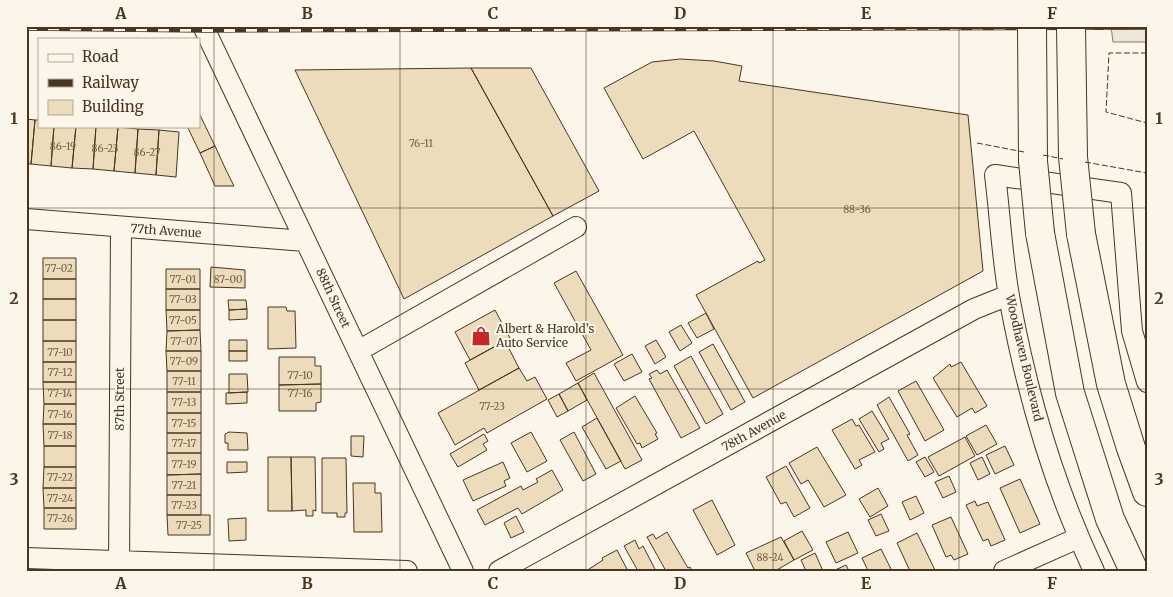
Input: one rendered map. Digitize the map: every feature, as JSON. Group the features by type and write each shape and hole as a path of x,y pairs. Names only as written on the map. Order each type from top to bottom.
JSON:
{"main road":[{"path":"1032,26 1033,161 1040,233 1070,393 1110,519 1134,571"},
{"path":"1071,26 1073,157 1081,234 1111,384 1147,492"}],"street":[{"name":"88th Street","path":"203,26 463,571"},
{"name":"Woodhaven Boulevard","path":"1094,571 1078,538 1033,410 1009,295 995,175 1121,193 1132,331 1147,382"},
{"name":"77th Avenue","path":"26,219 121,228 305,241"},
{"path":"358,351 576,227"},
{"name":"87th Street","path":"119,567 121,228"},
{"name":"78th Avenue","path":"499,571 974,309 1009,295"},
{"path":"1004,571 1078,538"},
{"path":"26,558 119,567 407,571"}],"shaded area":[{"path":"1111,26 1147,26 1147,42 1113,42"}],"building":[{"path":"680,59 714,61 742,66 739,81 968,115 983,271 753,398 696,295 758,261 759,263 765,260 694,131 643,159 604,88 652,62"},
{"path":"471,68 553,216 404,299 295,70"},
{"path":"471,68 531,68 599,191 553,216"},
{"path":"200,115 215,146 200,153 188,128 200,128"},
{"path":"26,119 35,120 31,164 26,164"},
{"path":"35,120 38,120 38,128 54,128 51,166 31,164"},
{"path":"54,128 76,128 72,168 51,166"},
{"path":"76,128 96,128 93,169 72,168"},
{"path":"96,128 118,128 114,171 93,169"},
{"path":"118,128 138,129 135,173 114,171"},
{"path":"138,129 159,130 156,175 135,173"},
{"path":"159,130 179,132 176,177 156,175"},
{"path":"215,146 234,186 215,186 200,153"},
{"path":"43,258 76,258 76,279 43,279"},
{"path":"211,267 245,270 245,288 210,287"},
{"path":"166,269 200,269 200,289 166,289"},
{"path":"576,271 623,355 576,381 566,363 591,350 554,283"},
{"path":"43,279 76,279 76,299 43,299"},
{"path":"166,289 200,289 200,310 166,310"},
{"path":"43,299 76,299 76,320 43,320"},
{"path":"228,300 246,300 247,309 229,310"},
{"path":"268,307 286,307 287,311 295,311 296,348 268,349"},
{"path":"247,309 247,319 229,320 229,310"},
{"path":"166,310 200,310 200,330 167,331"},
{"path":"495,310 510,338 470,360 455,332"},
{"path":"706,313 714,329 697,338 688,323"},
{"path":"43,320 76,320 76,341 43,341"},
{"path":"681,325 692,343 680,351 669,332"},
{"path":"200,330 201,351 166,351 167,331"},
{"path":"229,340 247,340 247,351 229,351"},
{"path":"656,340 666,357 655,364 645,346"},
{"path":"43,341 76,341 76,362 43,362"},
{"path":"505,341 519,368 479,390 465,363"},
{"path":"713,344 745,402 731,410 699,352"},
{"path":"166,351 201,351 201,371 167,371"},
{"path":"229,351 247,351 247,361 229,361"},
{"path":"632,354 642,372 624,381 614,364"},
{"path":"691,356 723,414 706,424 674,366"},
{"path":"279,357 315,357 315,366 321,366 321,384 279,385"},
{"path":"43,362 76,362 76,382 43,382"},
{"path":"961,362 987,406 975,413 972,408 957,417 933,378 950,364 951,367"},
{"path":"519,368 527,381 535,377 547,399 487,433 484,428 455,445 438,413"},
{"path":"657,370 660,374 667,370 700,428 681,438 649,379 652,378 649,374"},
{"path":"167,371 201,371 201,392 167,392"},
{"path":"594,373 642,460 625,469 578,383"},
{"path":"229,374 247,374 248,392 229,393"},
{"path":"916,381 944,430 925,441 898,391"},
{"path":"43,382 76,382 76,404 44,404"},
{"path":"578,383 587,400 568,411 559,394"},
{"path":"321,384 321,402 316,403 316,411 279,411 279,385"},
{"path":"167,392 201,392 201,413 167,413"},
{"path":"247,392 247,403 226,404 226,393"},
{"path":"559,394 568,411 557,417 548,400"},
{"path":"635,396 657,433 655,434 658,439 642,448 640,443 637,444 616,408"},
{"path":"889,397 910,434 907,435 918,455 908,461 877,405"},
{"path":"44,404 76,404 76,424 43,424"},
{"path":"872,411 889,439 881,443 884,449 879,452 859,419"},
{"path":"167,413 201,413 201,433 167,433"},
{"path":"597,418 621,461 606,469 582,427"},
{"path":"852,419 856,426 859,425 875,452 859,460 862,465 855,469 832,430"},
{"path":"43,424 76,424 76,446 44,446"},
{"path":"986,425 997,444 977,455 966,436"},
{"path":"229,432 247,433 248,450 228,450 228,443 225,443 225,434"},
{"path":"531,432 547,461 527,472 511,443"},
{"path":"574,432 596,474 583,481 560,440"},
{"path":"167,433 201,433 201,453 167,453"},
{"path":"484,434 488,441 483,444 487,450 458,467 450,454"},
{"path":"351,436 364,436 363,457 351,456"},
{"path":"965,437 975,456 939,476 928,457"},
{"path":"44,446 76,446 76,467 44,467"},
{"path":"1005,446 1014,465 995,474 986,455"},
{"path":"817,447 846,495 824,507 808,480 801,484 789,463"},
{"path":"167,453 201,453 201,474 167,475"},
{"path":"268,457 291,457 292,511 268,511"},
{"path":"291,457 315,457 316,511 313,510 313,516 306,516 306,510 292,511"},
{"path":"925,457 934,472 925,477 916,462"},
{"path":"982,457 990,474 978,480 970,463"},
{"path":"322,458 346,458 347,513 345,513 345,517 337,517 337,513 322,513"},
{"path":"227,462 247,462 247,472 227,473"},
{"path":"503,462 510,478 504,481 506,486 473,501 463,480"},
{"path":"786,466 810,508 794,517 786,502 781,504 766,477"},
{"path":"44,467 76,467 76,488 43,488"},
{"path":"552,470 563,490 522,514 518,508 485,525 477,510 521,486 523,490 538,482 536,479"},
{"path":"201,474 201,495 167,495 167,475"},
{"path":"949,476 956,492 943,498 935,482"},
{"path":"1020,479 1040,524 1020,533 1000,488"},
{"path":"353,483 375,483 375,493 381,493 382,532 354,532"},
{"path":"43,488 76,488 76,508 44,508"},
{"path":"878,488 888,506 870,517 859,499"},
{"path":"167,495 201,495 201,515 167,515"},
{"path":"916,496 924,513 910,520 902,502"},
{"path":"712,500 735,545 717,555 693,510"},
{"path":"975,501 977,506 988,502 1005,540 991,546 988,539 983,541 966,505"},
{"path":"44,508 76,508 76,529 44,529"},
{"path":"881,514 889,531 876,536 868,520"},
{"path":"167,515 210,515 210,535 168,535"},
{"path":"516,516 524,532 511,538 504,523"},
{"path":"951,517 968,554 954,560 951,555 946,557 932,525"},
{"path":"246,518 246,540 229,541 228,519"},
{"path":"802,531 813,550 794,560 784,541"},
{"path":"667,532 688,568 690,567 692,571 666,571 647,537 653,534 656,539"},
{"path":"848,532 858,553 836,563 826,542"},
{"path":"917,533 935,570 933,571 910,571 897,543"},
{"path":"781,537 794,560 775,571 755,571 746,553"},
{"path":"635,540 639,549 643,546 656,571 638,571 624,546"},
{"path":"881,549 892,571 868,571 862,558"},
{"path":"617,550 628,571 586,571 603,560 602,558"},
{"path":"815,553 823,571 806,571 801,560"},
{"path":"846,565 849,571 833,571"}],"railway":[{"path":"26,28 205,30 1147,27"}],"fence":[{"path":"1147,53 1109,53 1106,112 1147,123"},
{"path":"977,143 1024,152"},
{"path":"1043,155 1063,159"},
{"path":"1085,162 1147,173"}],"place":[{"name":"Albert & Harold’s Auto Service","path":"481,336"}]}
